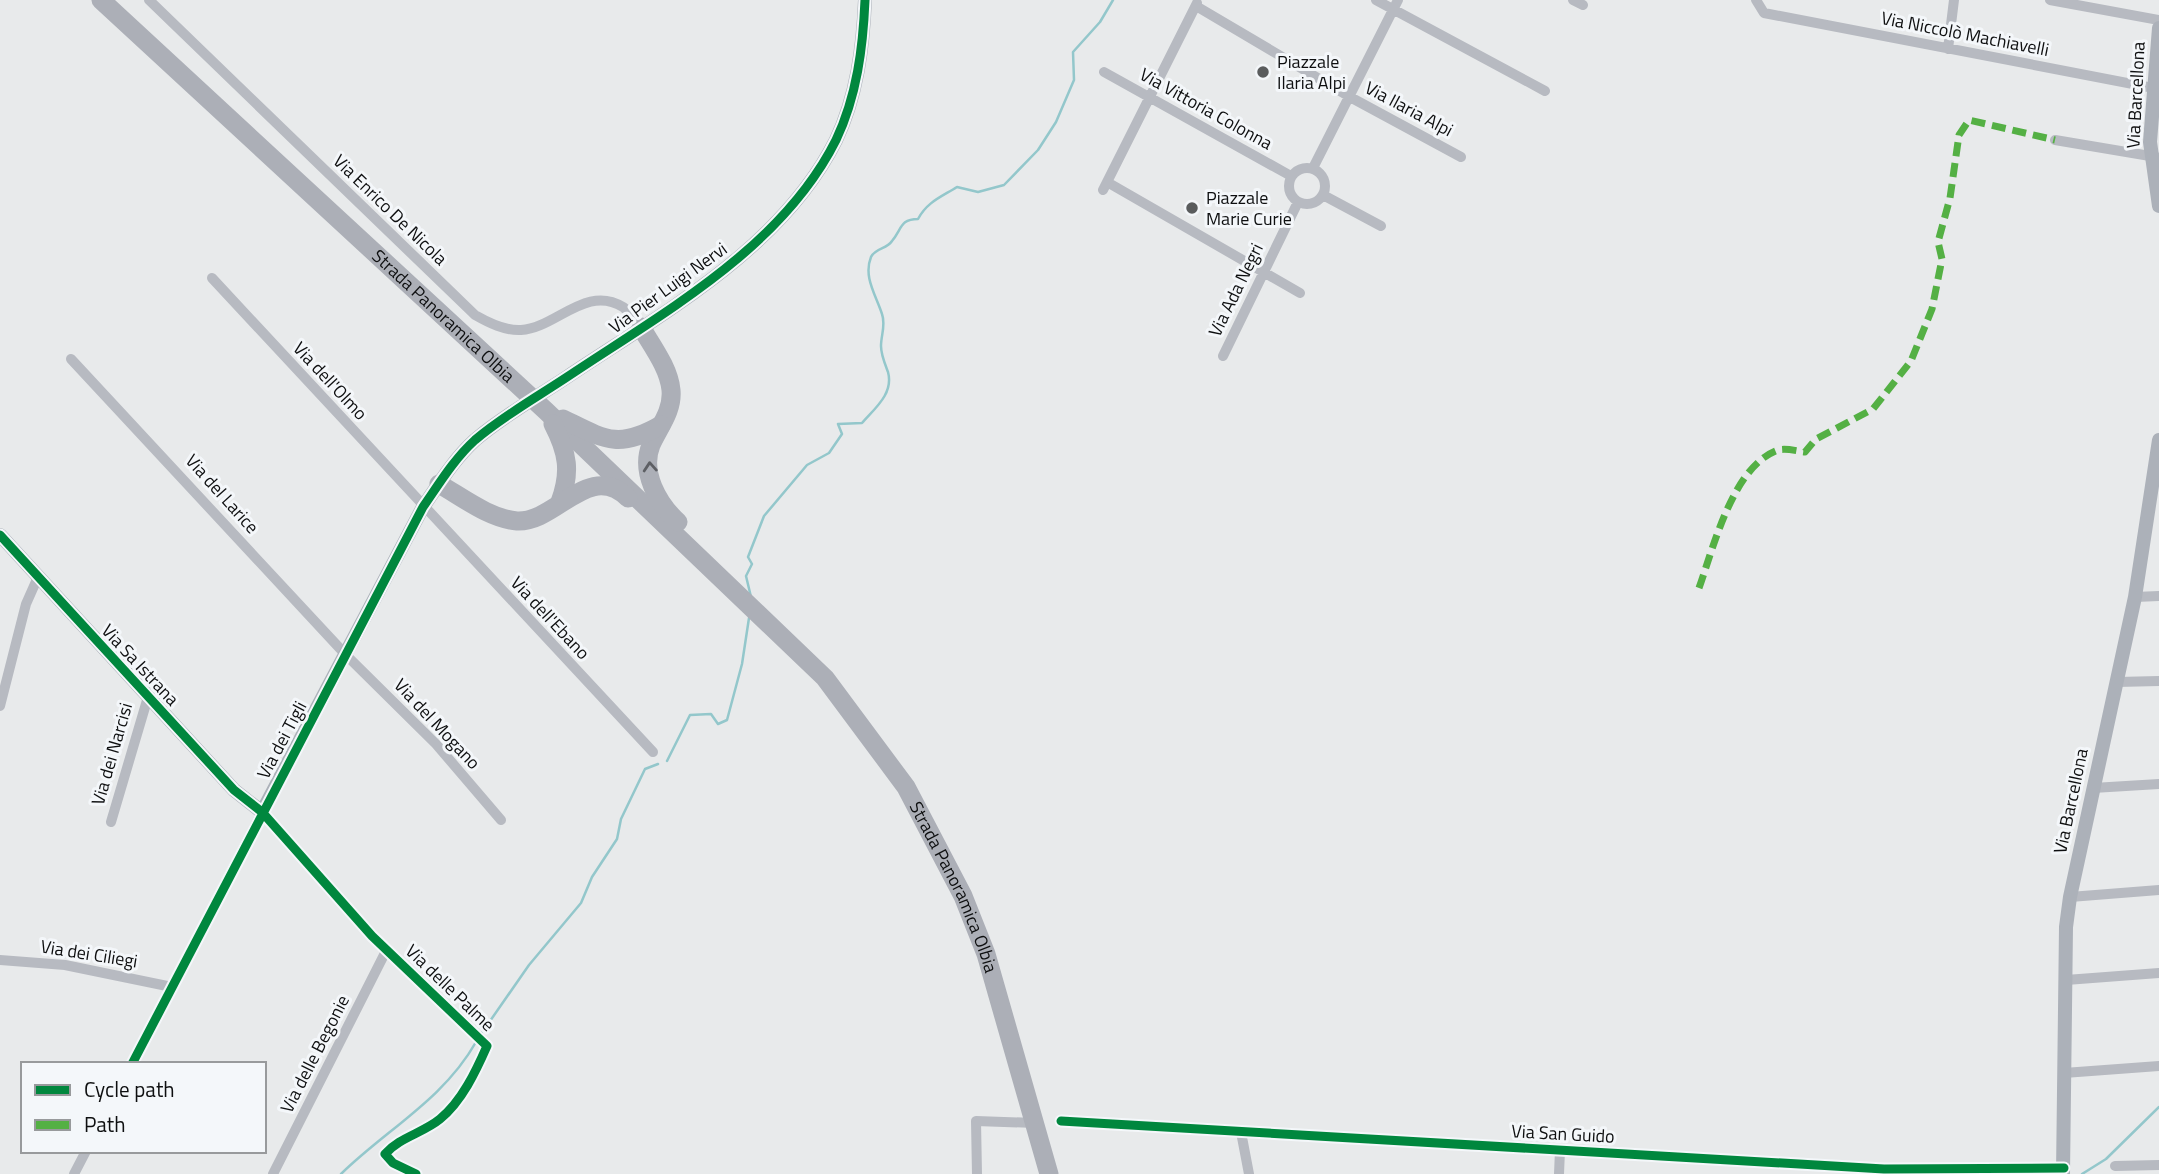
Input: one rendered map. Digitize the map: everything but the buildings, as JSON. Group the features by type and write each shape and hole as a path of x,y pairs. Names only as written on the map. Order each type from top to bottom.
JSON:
{"highway":[{"name":"Strada Panoramica Olbia","path":"101,0 546,411 825,678 906,787 963,896 986,954 1049,1174"},
{"path":"641,327 668,378 670,407 650,448 647,468 655,494 673,517 705,546 709,565"},
{"path":"546,411 605,439 624,441 640,438 662,425"},
{"path":"546,411 569,463 568,481 561,502"},
{"path":"439,484 497,516 516,521 546,514 585,487 603,486 623,493 671,540 691,548"}],"street":[{"name":"Via Enrico De Nicola","path":"149,0 475,315 494,325 520,330 542,325 577,305 596,301 622,307 641,327"},
{"name":"Via Pier Luigi Nervi","path":"423,507 476,439 731,264 782,214 814,174 836,139 854,89 864,40 865,0"},
{"path":"1376,0 1396,5 1545,91"},
{"name":"Via Niccolò Machiavelli","path":"1756,0 1764,13 2157,88"},
{"path":"1948,49 1955,0"},
{"path":"2050,0 2159,20"},
{"path":"1197,3 1105,186 1300,293"},
{"name":"Via Ilaria Alpi","path":"1197,3 1350,97 1461,157"},
{"path":"1313,168 1396,5"},
{"name":"Via Barcellona","path":"2159,28 2155,156 2159,206"},
{"name":"Via Vittoria Colonna","path":"1104,72 1292,176"},
{"path":"2055,140 2155,156"},
{"path":"1303,167 1313,168 1325,180 1323,195 1314,203 1298,202 1289,191 1292,176 1303,167"},
{"path":"1323,195 1381,226"},
{"name":"Via Ada Negri","path":"1223,356 1298,202"},
{"name":"Via dell'Olmo","path":"212,278 423,507"},
{"name":"Via del Larice","path":"71,359 346,655"},
{"name":"Via Barcellona","path":"2064,1171 2066,980 2070,897 2135,597 2159,440"},
{"name":"Via dei Tigli","path":"133,1062 423,507"},
{"name":"Via dell'Ebano","path":"423,507 653,752"},
{"name":"Via Sa Istrana","path":"0,535 234,790 262,812"},
{"path":"0,706 26,604 38,577"},
{"path":"2135,597 2159,596"},
{"name":"Via del Mogano","path":"346,655 436,744 501,820"},
{"path":"2117,682 2159,681"},
{"name":"Via dei Narcisi","path":"111,822 148,696"},
{"path":"2093,788 2159,784"},
{"name":"Via delle Palme","path":"262,812 387,949 487,1046 458,1099 441,1119 395,1143 385,1154 393,1163 416,1174"},
{"path":"2070,897 2159,890"},
{"name":"Via delle Begonie","path":"273,1174 387,949"},
{"name":"Via dei Ciliegi","path":"0,961 65,965 172,987"},
{"path":"2066,980 2159,973"},
{"path":"2064,1073 2159,1066"},
{"path":"977,1174 976,1121 1035,1123"},
{"name":"Via San Guido","path":"1060,1121 1881,1172 2064,1171"},
{"path":"1241,1132 1249,1174"},
{"path":"1559,1174 1560,1150"},
{"path":"74,1174 85,1153"},
{"path":"2115,1166 2159,1166"}],"waterway":[{"path":"751,597 746,576 752,564 748,557 764,516 807,465 829,453 842,434 838,424 862,423 886,394 889,380 881,349 883,318 869,279 871,257 890,244 904,223 918,219 926,208 940,197 957,187 978,192 1004,185 1038,150 1056,122 1074,80 1073,52 1100,22 1113,0"},
{"path":"667,761 690,715 711,714 718,724 727,720 742,664 749,618"},
{"path":"481,1034 529,965 581,903 592,877 617,839 621,819 645,769 658,764"},
{"path":"341,1174 431,1097 463,1062 476,1042"},
{"path":"2082,1174 2106,1159 2159,1107"}],"marked path":[{"path":"1699,588 1727,509 1749,472 1762,459 1778,450 1805,452 1816,439 1873,409 1911,361 1932,309 1942,259 1938,242 1950,198 1959,135 1969,120 2055,140"}],"cycle path":[{"path":"133,1062 423,507 460,455 486,431 681,302 718,275 785,213 813,179 843,123 858,71 865,0"},
{"path":"0,535 234,790 262,812 372,936 487,1046 468,1085 448,1112 385,1154 393,1163 416,1174"},
{"path":"1061,1121 1884,1169 2064,1168"}],"place":[{"name":"Piazzale Ilaria Alpi","path":"1263,72"},
{"name":"Piazzale Marie Curie","path":"1192,208"}]}
